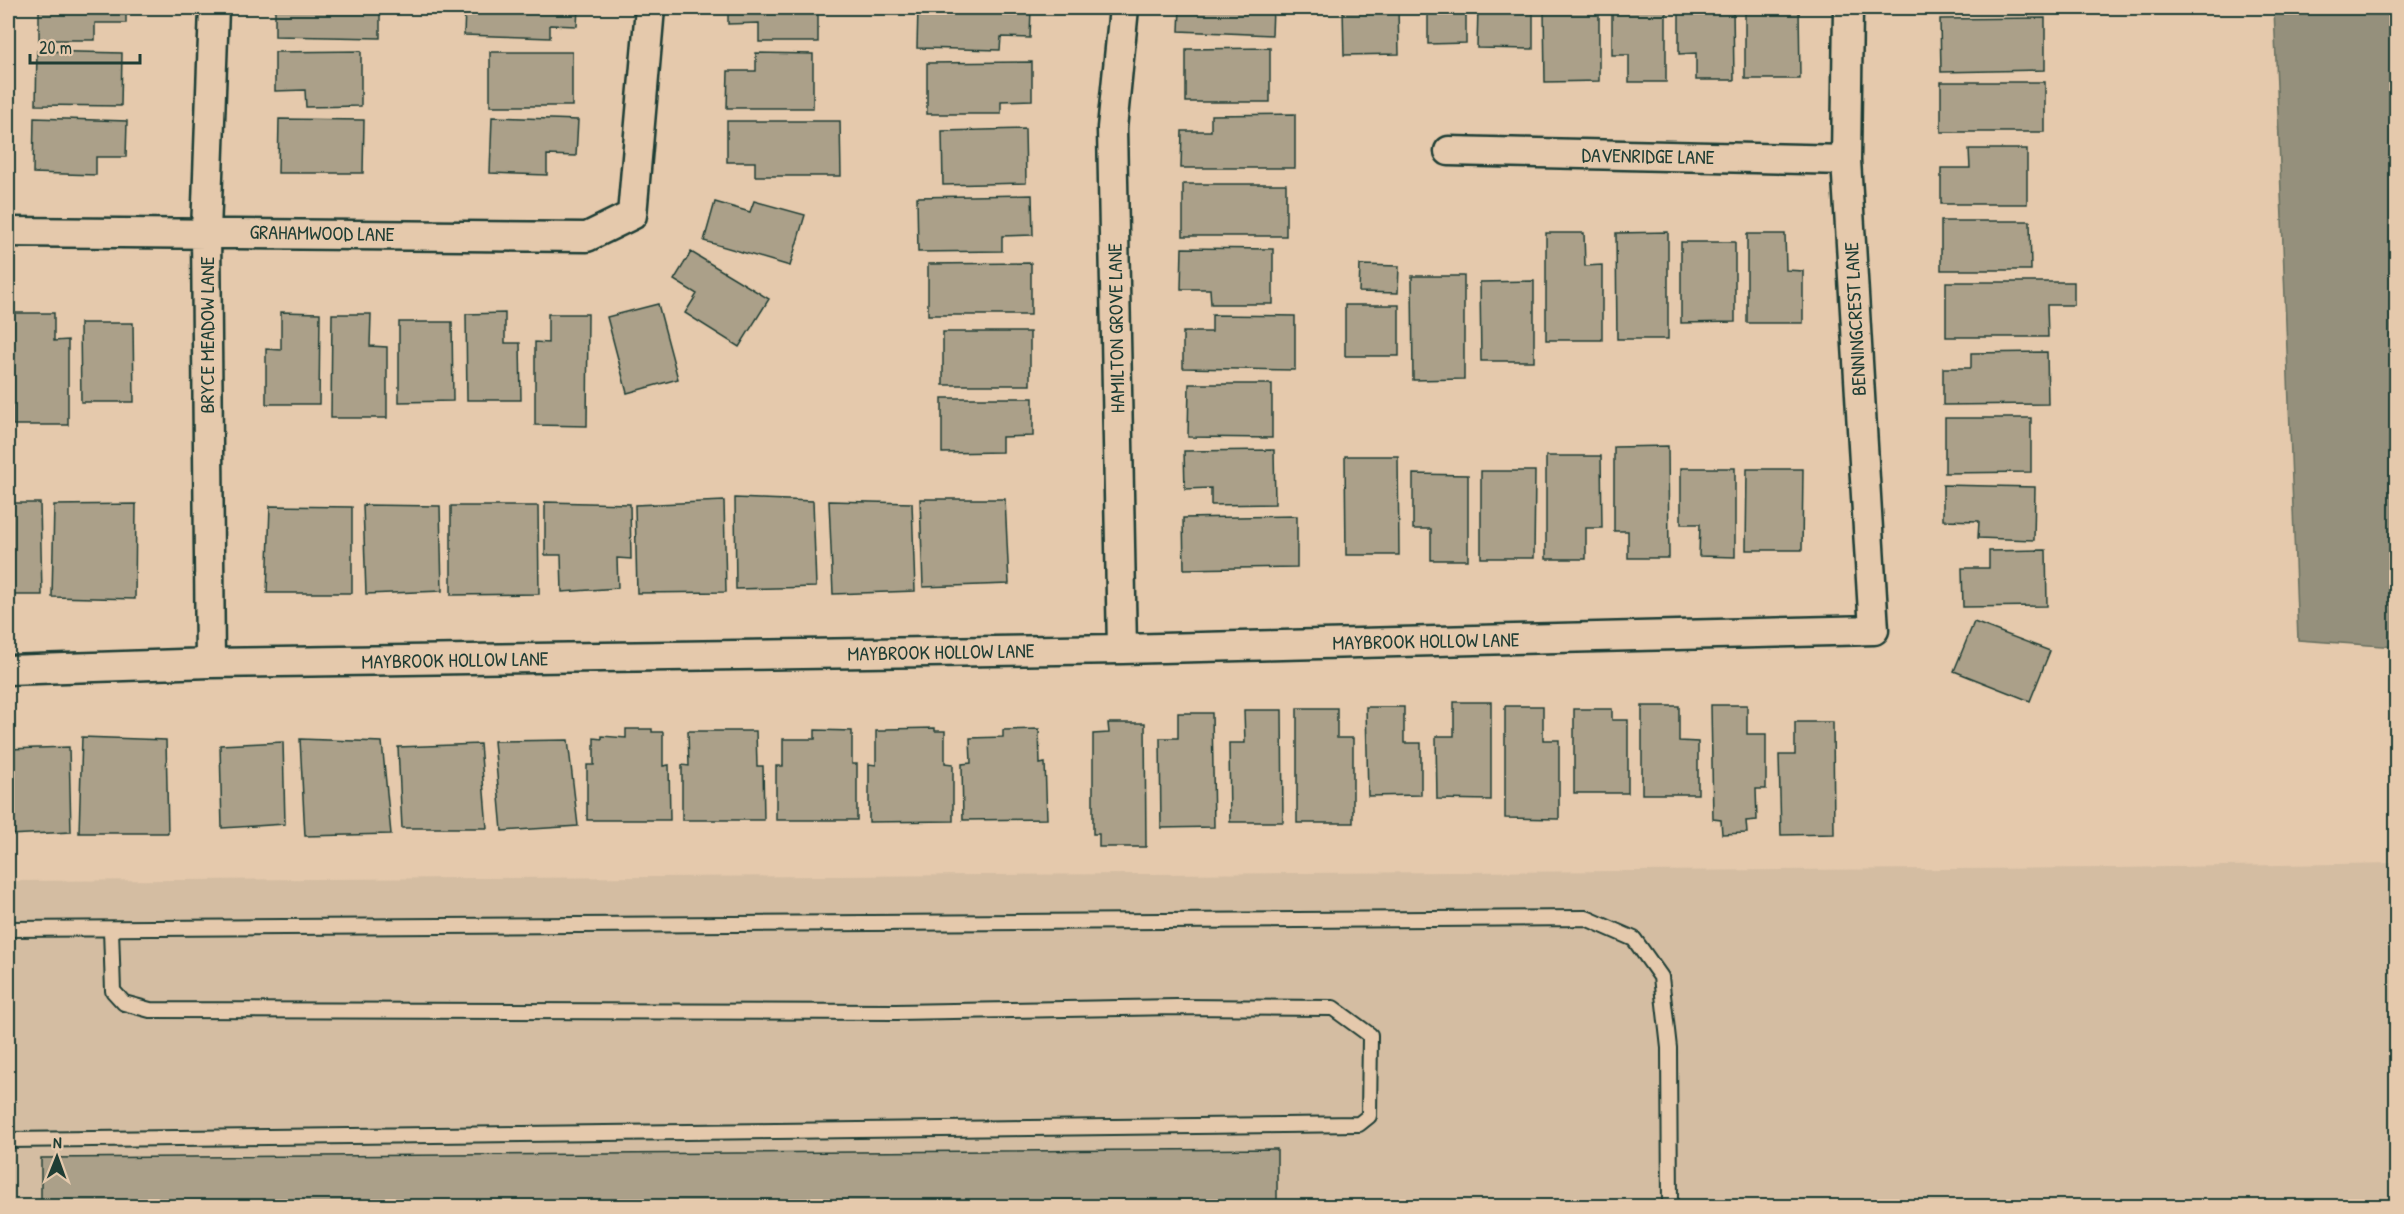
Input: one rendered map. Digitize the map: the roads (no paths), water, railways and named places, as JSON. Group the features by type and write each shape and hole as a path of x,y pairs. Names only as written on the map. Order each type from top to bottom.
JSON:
{"street":[{"name":"BRYCE MEADOW LANE","path":"210,663 206,232 214,8"},
{"name":"GRAHAMWOOD LANE","path":"8,232 587,237 632,215 650,8"},
{"name":"HAMILTON GROVE LANE","path":"1122,649 1112,128 1124,8"},
{"name":"BENNINGCREST LANE","path":"1848,8 1846,160 1874,630"},
{"name":"DAVENRIDGE LANE","path":"1449,151 1846,160"},
{"name":"MAYBROOK HOLLOW LANE","path":"8,670 210,663 1122,649 1874,630"}],"lane":[{"path":"8,929 1586,918 1634,939 1662,977 1669,1048 1670,1206"},
{"path":"8,1140 1359,1124 1369,1116 1370,1035 1333,1008 896,1012 150,1010 124,1003 113,991 111,928"}]}
